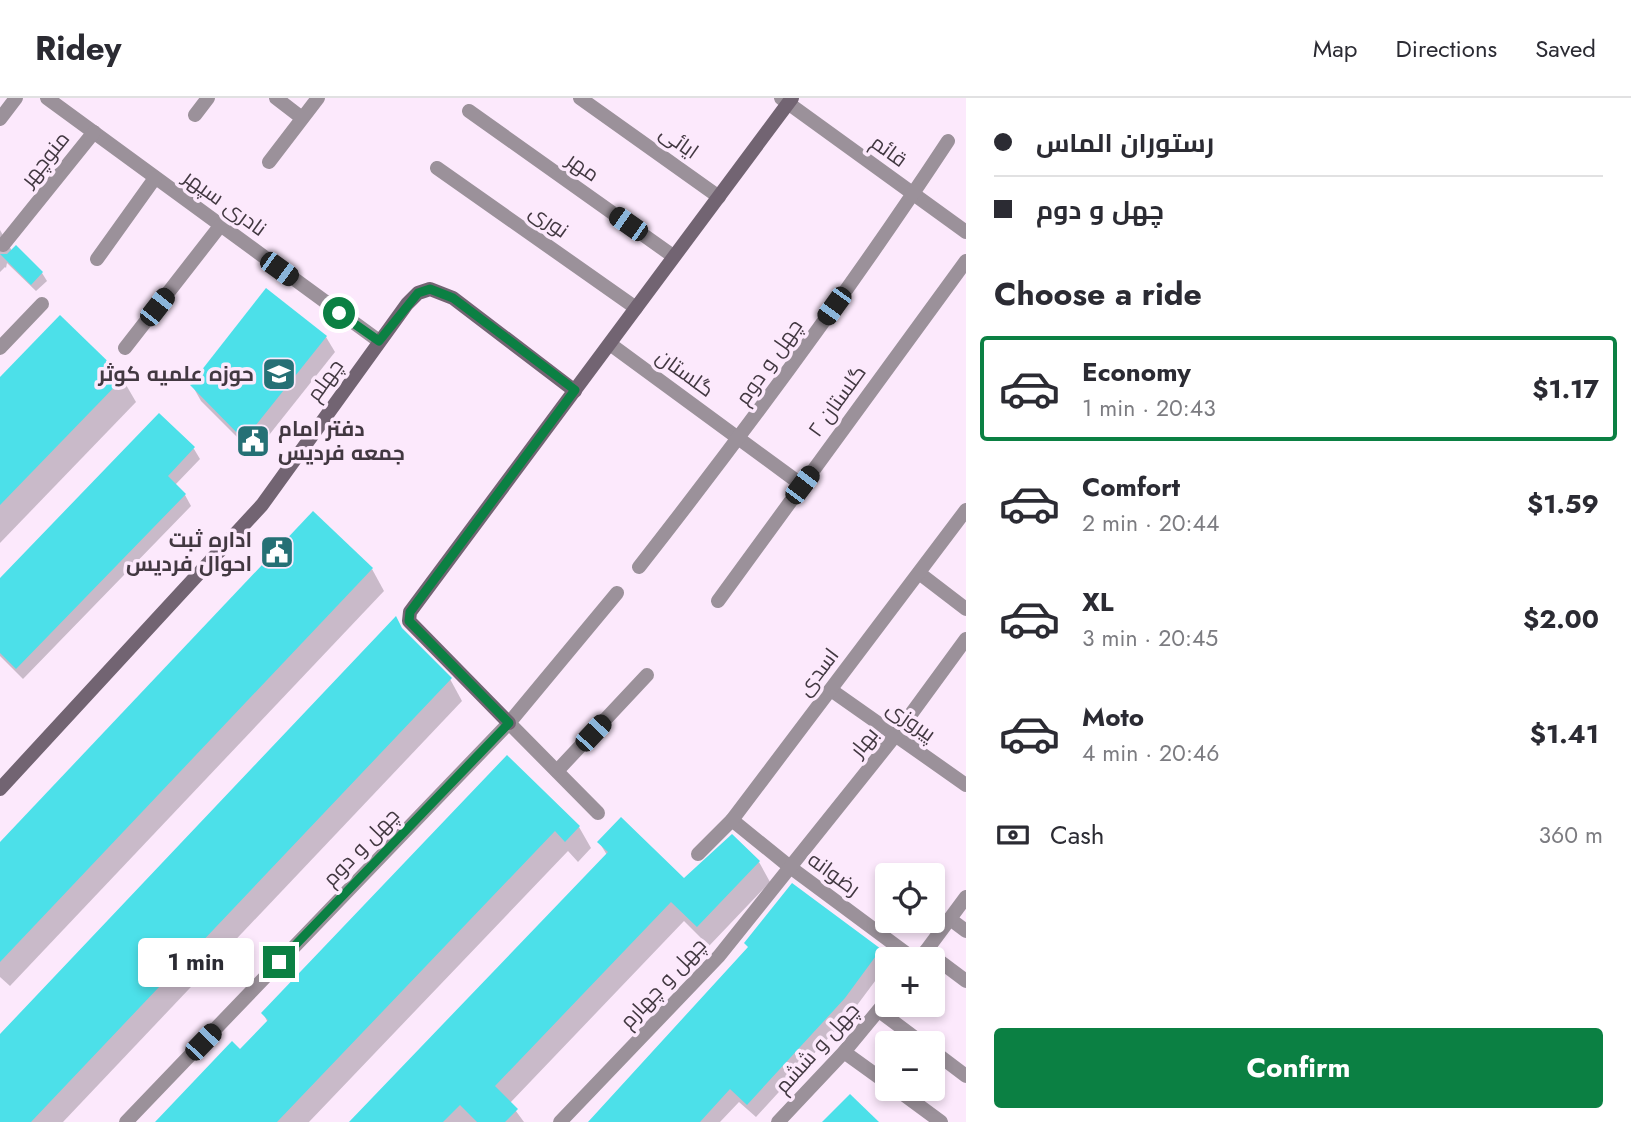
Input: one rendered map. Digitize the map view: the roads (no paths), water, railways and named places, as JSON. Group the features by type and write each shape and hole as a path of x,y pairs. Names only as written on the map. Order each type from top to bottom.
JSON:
{"street":[{"path":"0,119 16,98"},
{"name":"نادری سپهر","path":"47,98 379,341"},
{"path":"195,115 208,98"},
{"path":"276,98 302,118"},
{"path":"269,162 318,98"},
{"name":"ایائی","path":"580,98 719,197"},
{"path":"598,813 409,621 410,612 719,197 787,100"},
{"name":"قائم","path":"787,100 966,232"},
{"name":"مهر","path":"469,111 673,256"},
{"name":"منوچهر","path":"3,245 94,132"},
{"name":"چهل و دوم","path":"639,567 739,439 913,195 948,141"},
{"name":"نوری","path":"437,169 636,308"},
{"path":"97,259 155,178"},
{"path":"125,348 220,226"},
{"name":"گلستان ۲","path":"718,600 966,261"},
{"name":"چهلم","path":"0,789 262,505 379,341 418,293 430,289 453,298 575,390"},
{"path":"0,348 43,304"},
{"name":"گلستان","path":"610,344 802,485"},
{"name":"اسدی","path":"698,854 732,820 966,510"},
{"path":"919,573 966,609"},
{"name":"چهل و دوم","path":"126,1122 509,723 617,593"},
{"name":"بهار","path":"790,867 895,736 966,639"},
{"path":"556,771 646,675"},
{"name":"پیروزی","path":"831,690 966,785"},
{"name":"رضوانه","path":"732,820 790,867 907,947"},
{"name":"چهل و چهارم","path":"560,1122 719,956 790,867"},
{"path":"927,947 966,897"},
{"path":"950,919 966,931"},
{"name":"رضوانه","path":"945,970 966,981"},
{"name":"چهل و ششم","path":"778,1122 845,1052 875,1016"},
{"path":"895,1017 909,1031"},
{"path":"845,1052 875,1074"},
{"path":"945,1060 966,1076"},
{"path":"913,1101 942,1122"}],"place":[{"name":"حوزه علمیه کوثر","path":"279,374"},
{"name":"دفتر امام جمعه فردیس","path":"253,441"},
{"name":"اداره ثبت احوال فردیس","path":"277,552"}]}
